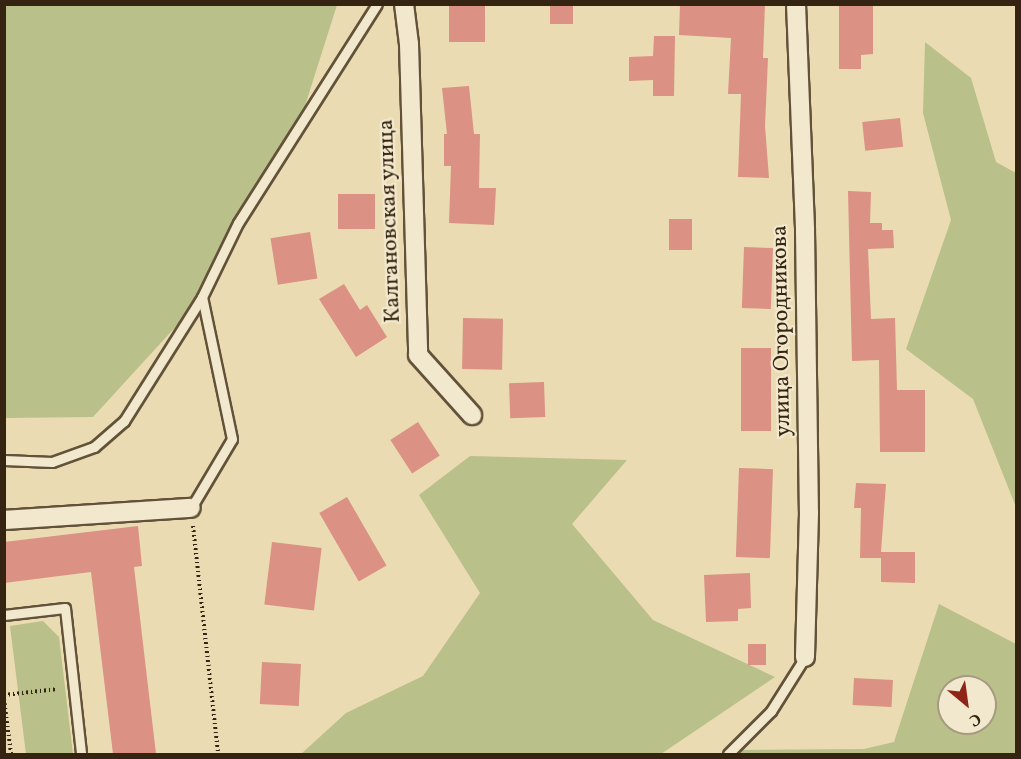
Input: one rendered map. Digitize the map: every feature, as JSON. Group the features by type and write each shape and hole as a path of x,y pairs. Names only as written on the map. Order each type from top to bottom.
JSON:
{"street":[{"name":"Калгановская улица","path":"404,4 409,44 418,355 472,415"},
{"name":"улица Огородникова","path":"796,4 808,430 805,657"},
{"path":"4,520 191,508"}],"lane":[{"path":"4,460 52,462 94,447 124,421 202,297 238,223 378,4"},
{"path":"191,508 232,439 202,297"},
{"path":"4,615 65,608 81,754"},
{"path":"728,754 771,711 805,657"}],"path":[{"path":"191,508 218,754"},
{"path":"10,754 4,697 74,687"}],"green space":[{"path":"4,5 337,5 297,131 179,323 93,417 5,418"},
{"path":"925,42 971,78 996,162 1016,173 1016,507 973,399 906,349 951,220 923,113"},
{"path":"470,456 627,460 572,524 653,620 775,677 661,754 301,754 346,713 423,676 480,593 419,495"},
{"path":"939,604 1016,644 1016,754 733,754 736,750 864,749 894,742"},
{"path":"43,621 59,637 73,754 26,754 10,626"}],"building":[{"path":"449,4 485,4 485,42 449,42"},
{"path":"680,4 765,4 763,58 768,58 765,126 769,178 738,177 741,94 728,94 731,38 679,35"},
{"path":"839,4 873,4 873,54 861,55 861,69 839,69"},
{"path":"550,5 573,5 573,24 550,24"},
{"path":"654,36 675,36 674,96 653,96 653,80 629,81 629,57 653,56"},
{"path":"469,86 474,134 480,134 479,188 496,188 494,225 449,223 451,166 444,166 444,134 447,134 442,88"},
{"path":"900,118 903,147 865,151 862,122"},
{"path":"848,191 871,192 870,223 882,223 882,230 893,230 894,248 868,249 871,319 895,318 897,390 925,390 925,452 880,452 879,360 852,361"},
{"path":"338,194 375,194 375,229 338,229"},
{"path":"669,219 692,219 692,250 669,250"},
{"path":"310,232 317,278 278,285 270,238"},
{"path":"744,247 773,248 771,309 742,308"},
{"path":"344,284 360,310 367,305 387,337 356,357 319,299"},
{"path":"463,318 503,319 502,370 462,369"},
{"path":"741,348 771,348 771,431 741,431"},
{"path":"544,382 545,417 510,418 509,383"},
{"path":"418,422 440,456 412,474 390,440"},
{"path":"739,468 773,469 770,558 736,557"},
{"path":"856,483 886,484 881,552 915,552 915,583 881,582 881,558 860,558 861,508 854,508"},
{"path":"347,497 386,565 359,581 319,513"},
{"path":"138,526 142,566 134,567 156,754 113,754 91,572 4,583 4,542"},
{"path":"272,542 322,548 314,611 264,605"},
{"path":"750,573 751,608 738,609 738,621 706,622 704,575"},
{"path":"748,644 766,644 766,665 748,665"},
{"path":"262,662 301,664 299,706 260,704"},
{"path":"854,678 893,680 892,707 853,705"}]}
